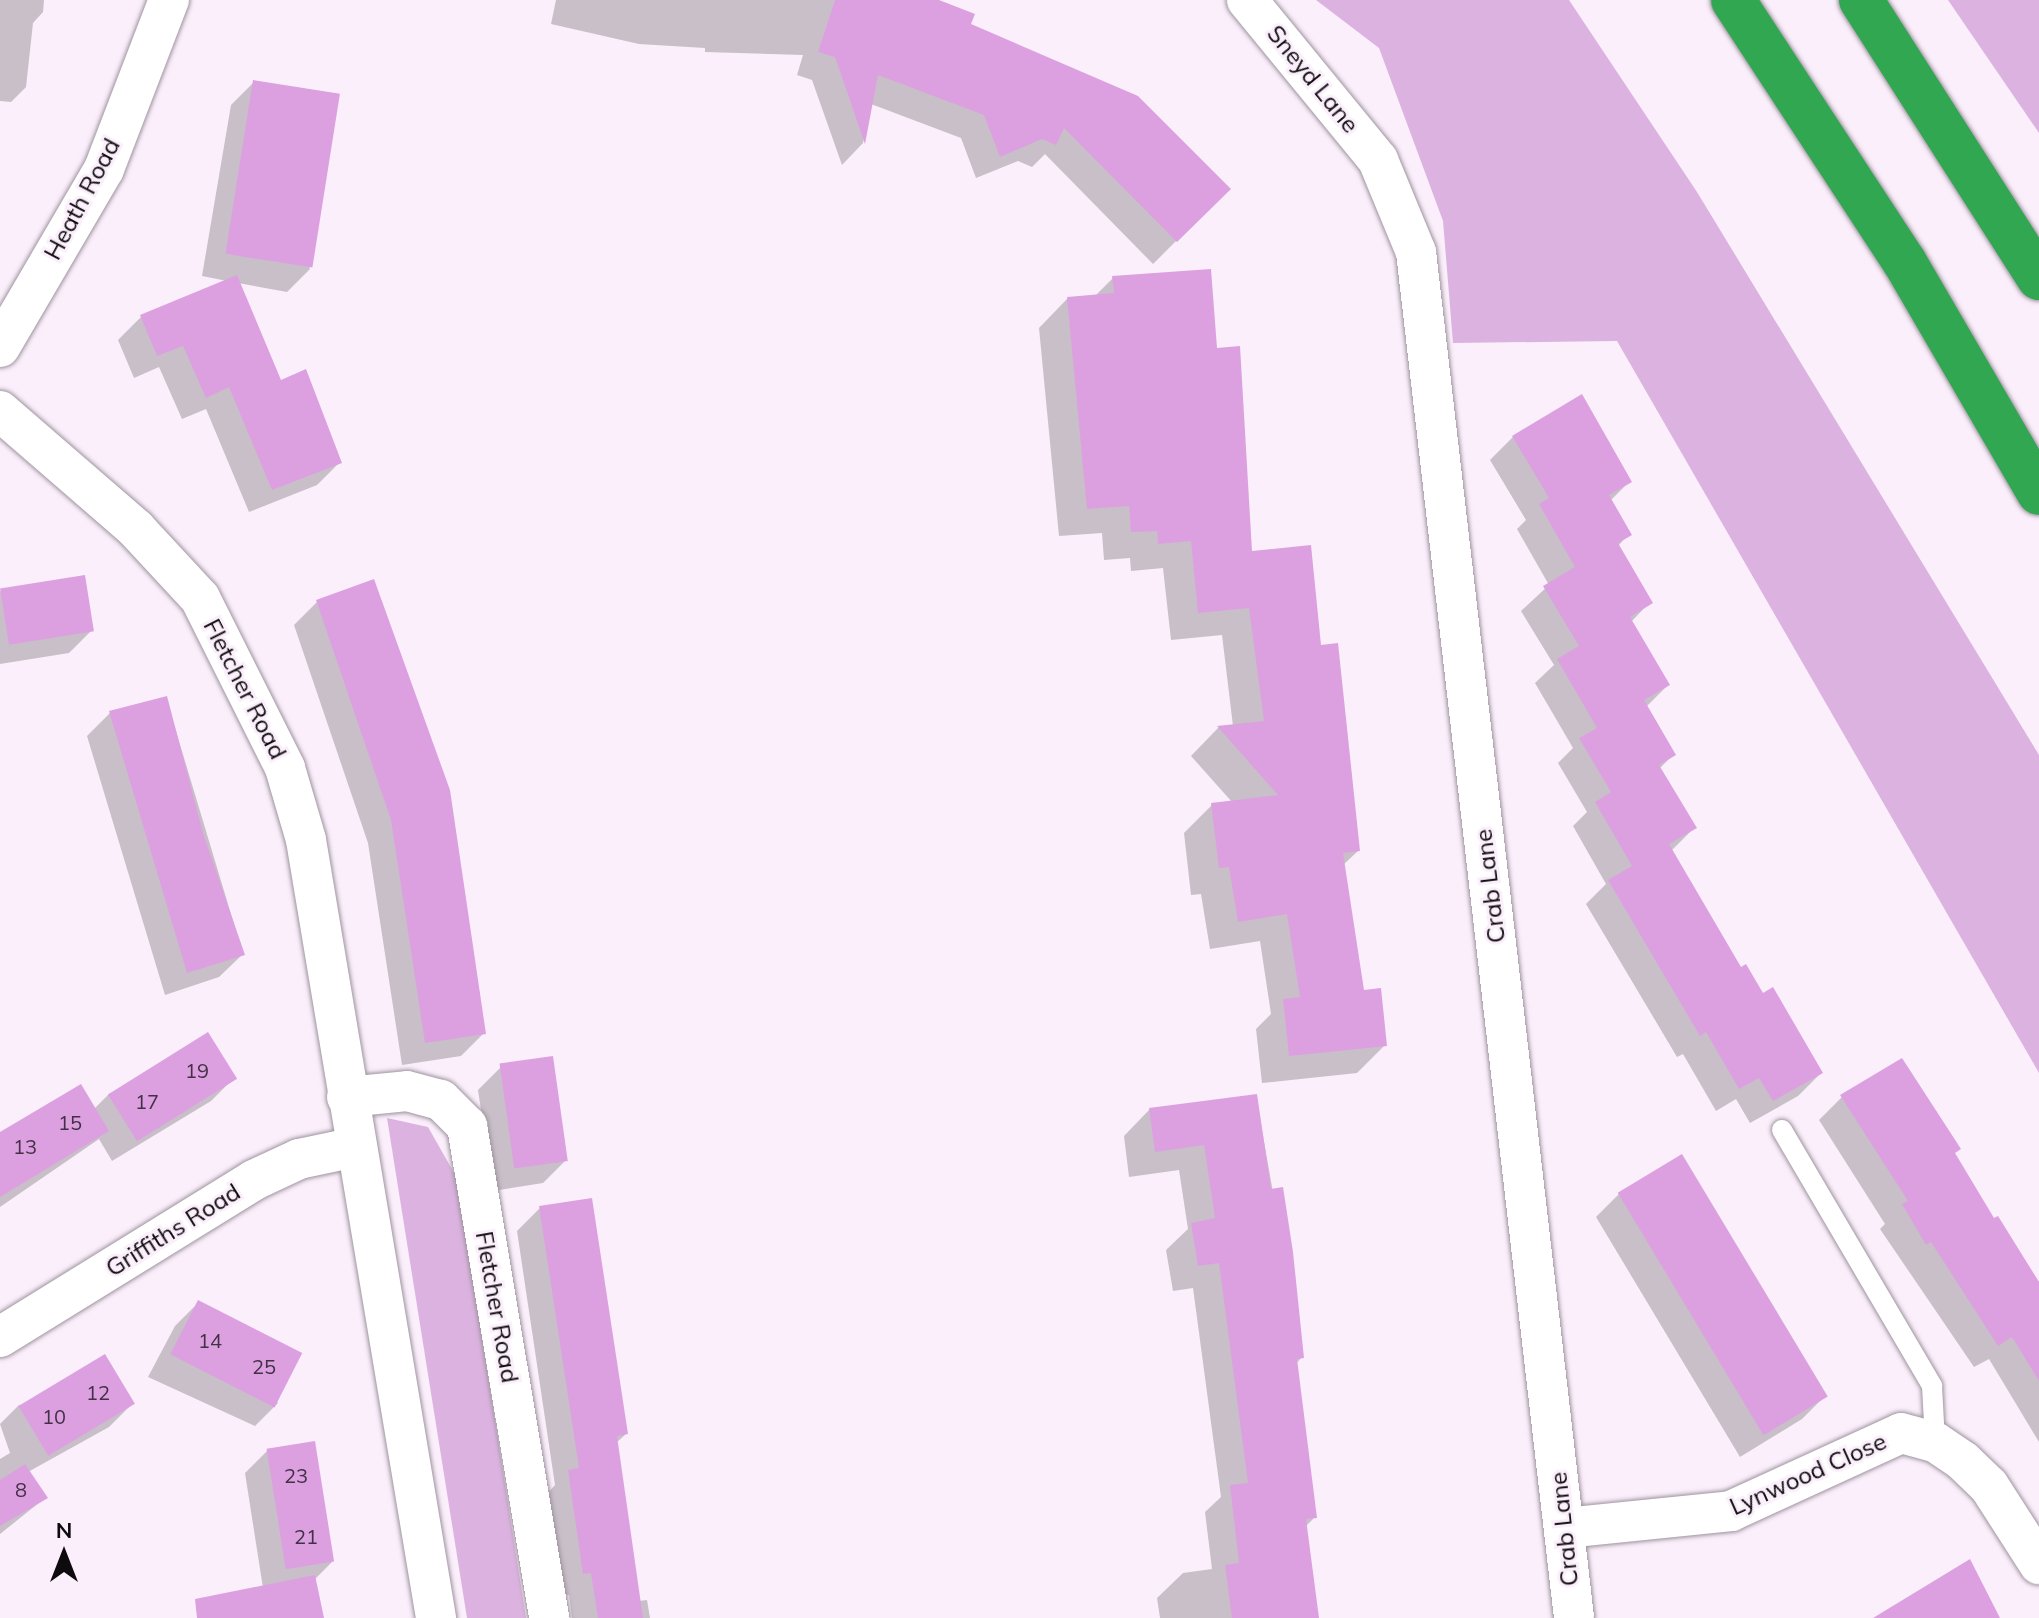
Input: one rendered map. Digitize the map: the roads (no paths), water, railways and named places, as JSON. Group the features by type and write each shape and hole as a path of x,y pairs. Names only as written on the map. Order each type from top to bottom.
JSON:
{"highway":[{"path":"1733,0 1904,261 2039,493"},
{"path":"1861,0 2039,278"}],"street":[{"name":"Heath Road","path":"0,347 104,169 169,0"},
{"name":"Sneyd Lane","path":"1247,0 1378,160"},
{"name":"Crab Lane","path":"1378,160 1416,252 1574,1618"},
{"name":"Fletcher Road","path":"0,411 136,529 200,598 260,710 285,768 306,840 436,1618"},
{"name":"Fletcher Road","path":"347,1097 407,1091 441,1100 467,1126 549,1618"},
{"name":"Griffiths Road","path":"0,1337 254,1180 299,1159 356,1147"},
{"name":"Lynwood Close","path":"1565,1528 1731,1511 1901,1433 1935,1442 1989,1486 2039,1564"}],"lane":[{"path":"1782,1130 1932,1386 1935,1442"}]}
